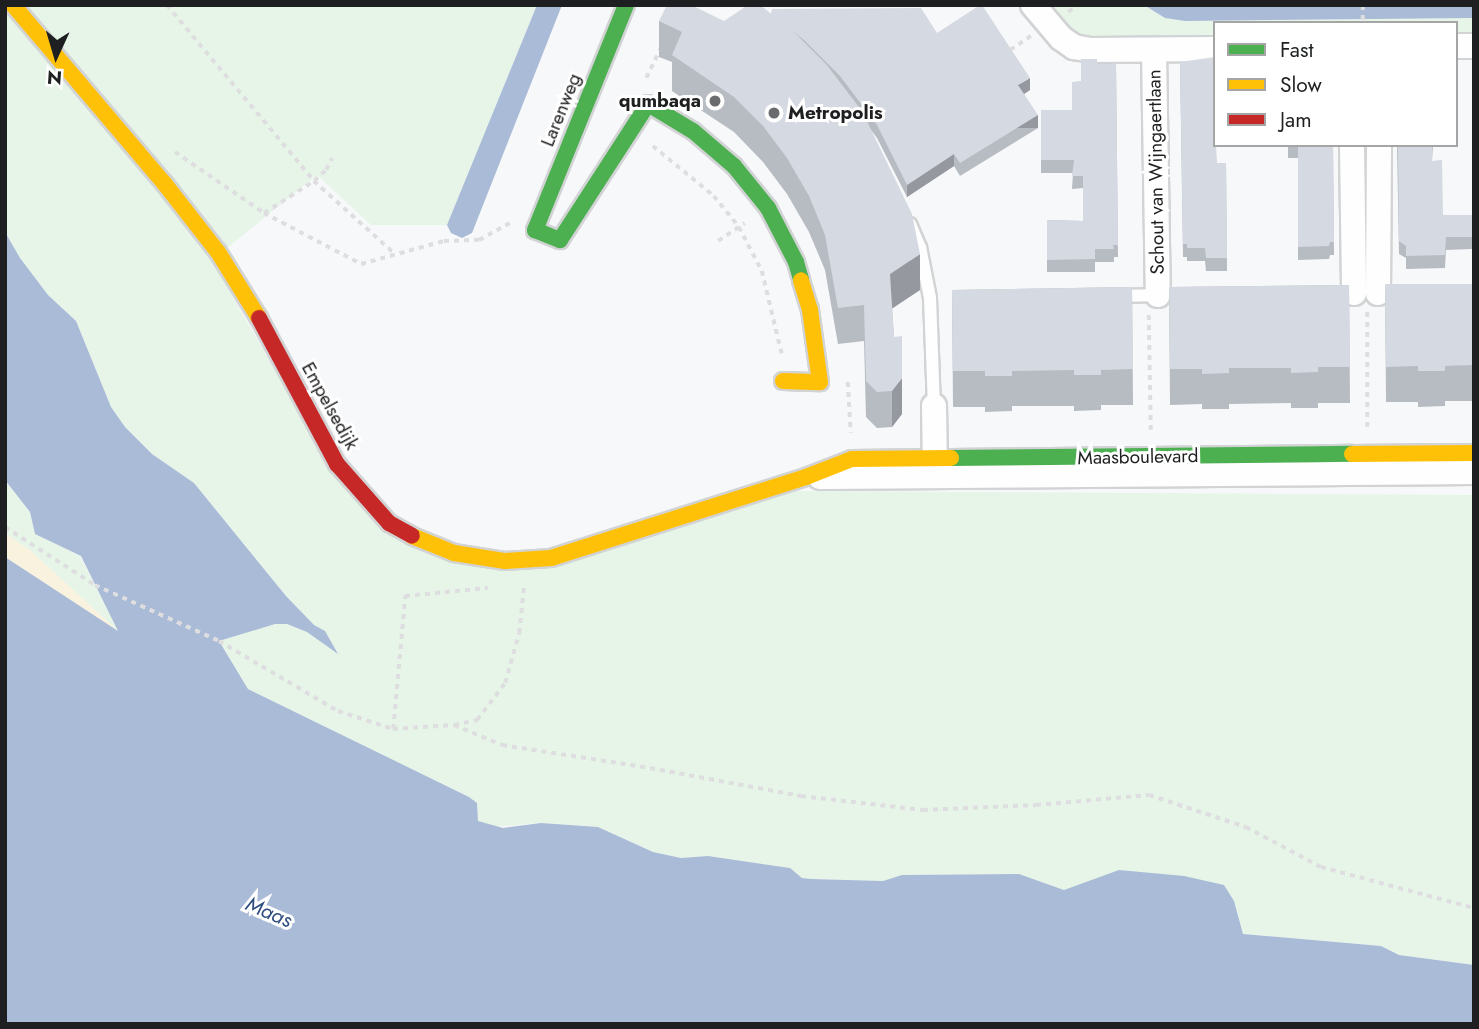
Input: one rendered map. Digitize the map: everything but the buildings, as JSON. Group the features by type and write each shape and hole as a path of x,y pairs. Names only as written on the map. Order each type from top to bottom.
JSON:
{"street":[{"name":"Empelsedijk","path":"13,5 164,183 218,252 260,320 337,464 389,523 424,543 454,553 524,561 551,558 748,496"},
{"name":"Larenweg","path":"626,5 535,230 560,240 630,133"},
{"path":"1041,15 1061,38 1074,47 1091,50 1213,49"},
{"name":"Schout van Wijngaertlaan","path":"1154,50 1159,295"},
{"path":"630,133 648,104 693,131 714,148 734,166 768,208 796,262 810,310 820,382 783,381"},
{"path":"1352,147 1366,293 1379,147"},
{"path":"934,406 935,468"},
{"name":"Maasboulevard","path":"748,496 806,477 935,468 1151,457 1474,453"},
{"name":"Maasboulevard","path":"935,468 1474,472"}],"lane":[{"path":"906,214 920,247 930,298 934,406"},
{"path":"1097,296 1159,295"}],"path":[{"path":"167,5 314,181 395,254"},
{"path":"1004,54 1041,15 1078,5"},
{"path":"648,104 644,83 661,46"},
{"path":"630,133 676,162 714,196 739,227 762,271 782,347 783,381"},
{"path":"172,150 264,213 360,264 444,241 479,240 518,218"},
{"path":"264,213 314,181 332,158"},
{"path":"718,241 768,208"},
{"path":"1151,457 1159,295"},
{"path":"849,382 851,412"},
{"path":"5,527 94,585 219,642 338,711 393,729 454,726 477,720 505,683 519,633 524,561"},
{"path":"516,586 524,585"},
{"path":"393,729 405,596 496,587"},
{"path":"454,726 502,745 650,768 801,796 923,810 1036,805 1149,795 1246,827 1321,867 1474,908"}],"green space":[{"path":"22,5 537,5 447,225 371,225 317,175 226,249"},
{"path":"1046,5 1144,5 1165,18 1185,21 1474,18 1474,35 1458,35 1458,21 1213,21 1213,37 1091,38 1078,36"},
{"path":"5,8 198,237 339,481 482,567 797,491 1474,495 1474,965 1399,955 1381,946 1243,934 1234,901 1089,883 1064,890 1019,874 902,875 883,881 811,879 802,878 790,868 708,856 681,858 653,852 598,827 541,823 492,827 478,821 477,803 469,797 248,689 219,641 275,624 287,624 307,632 336,652 325,631 314,625 286,596 194,483 152,454 125,427 111,407 76,321 48,295 20,258 5,232"},
{"path":"5,480 30,512 35,534 80,556 119,632 31,551 5,533"}],"sand":[{"path":"5,533 31,551 119,632 5,557"}],"water":[{"path":"537,5 562,5 472,233 462,238 451,233 447,225"},
{"path":"1144,5 1474,5 1474,18 1185,21 1165,18"},
{"name":"Maas","path":"5,232 20,258 48,295 76,321 111,407 125,427 152,454 194,483 286,596 314,625 325,631 338,654 307,632 287,624 275,624 219,641 248,689 469,797 477,803 478,821 503,828 541,823 598,827 653,852 681,858 708,856 790,868 802,878 811,879 883,881 902,875 1019,874 1064,890 1119,870 1184,876 1224,885 1234,901 1243,934 1381,946 1399,955 1474,965 1474,1024 5,1024 5,557 118,631 81,556 35,534 30,512 5,480"}],"traffic: fast":[{"path":"626,5 535,230 560,240 648,104 693,131 734,166 768,208 796,262 801,280"},
{"path":"951,458 1352,454"}],"traffic: slow":[{"path":"13,5 164,183 218,252 259,318"},
{"path":"783,381 820,382 810,310 801,280"},
{"path":"1352,454 1474,453"},
{"path":"412,536 454,553 505,561 551,558 806,477 852,459 951,458"}],"traffic: jam":[{"path":"259,318 337,464 389,523 412,536"}],"place":[{"name":"qumbaqa","path":"715,101"},
{"name":"Metropolis","path":"774,113"}]}
